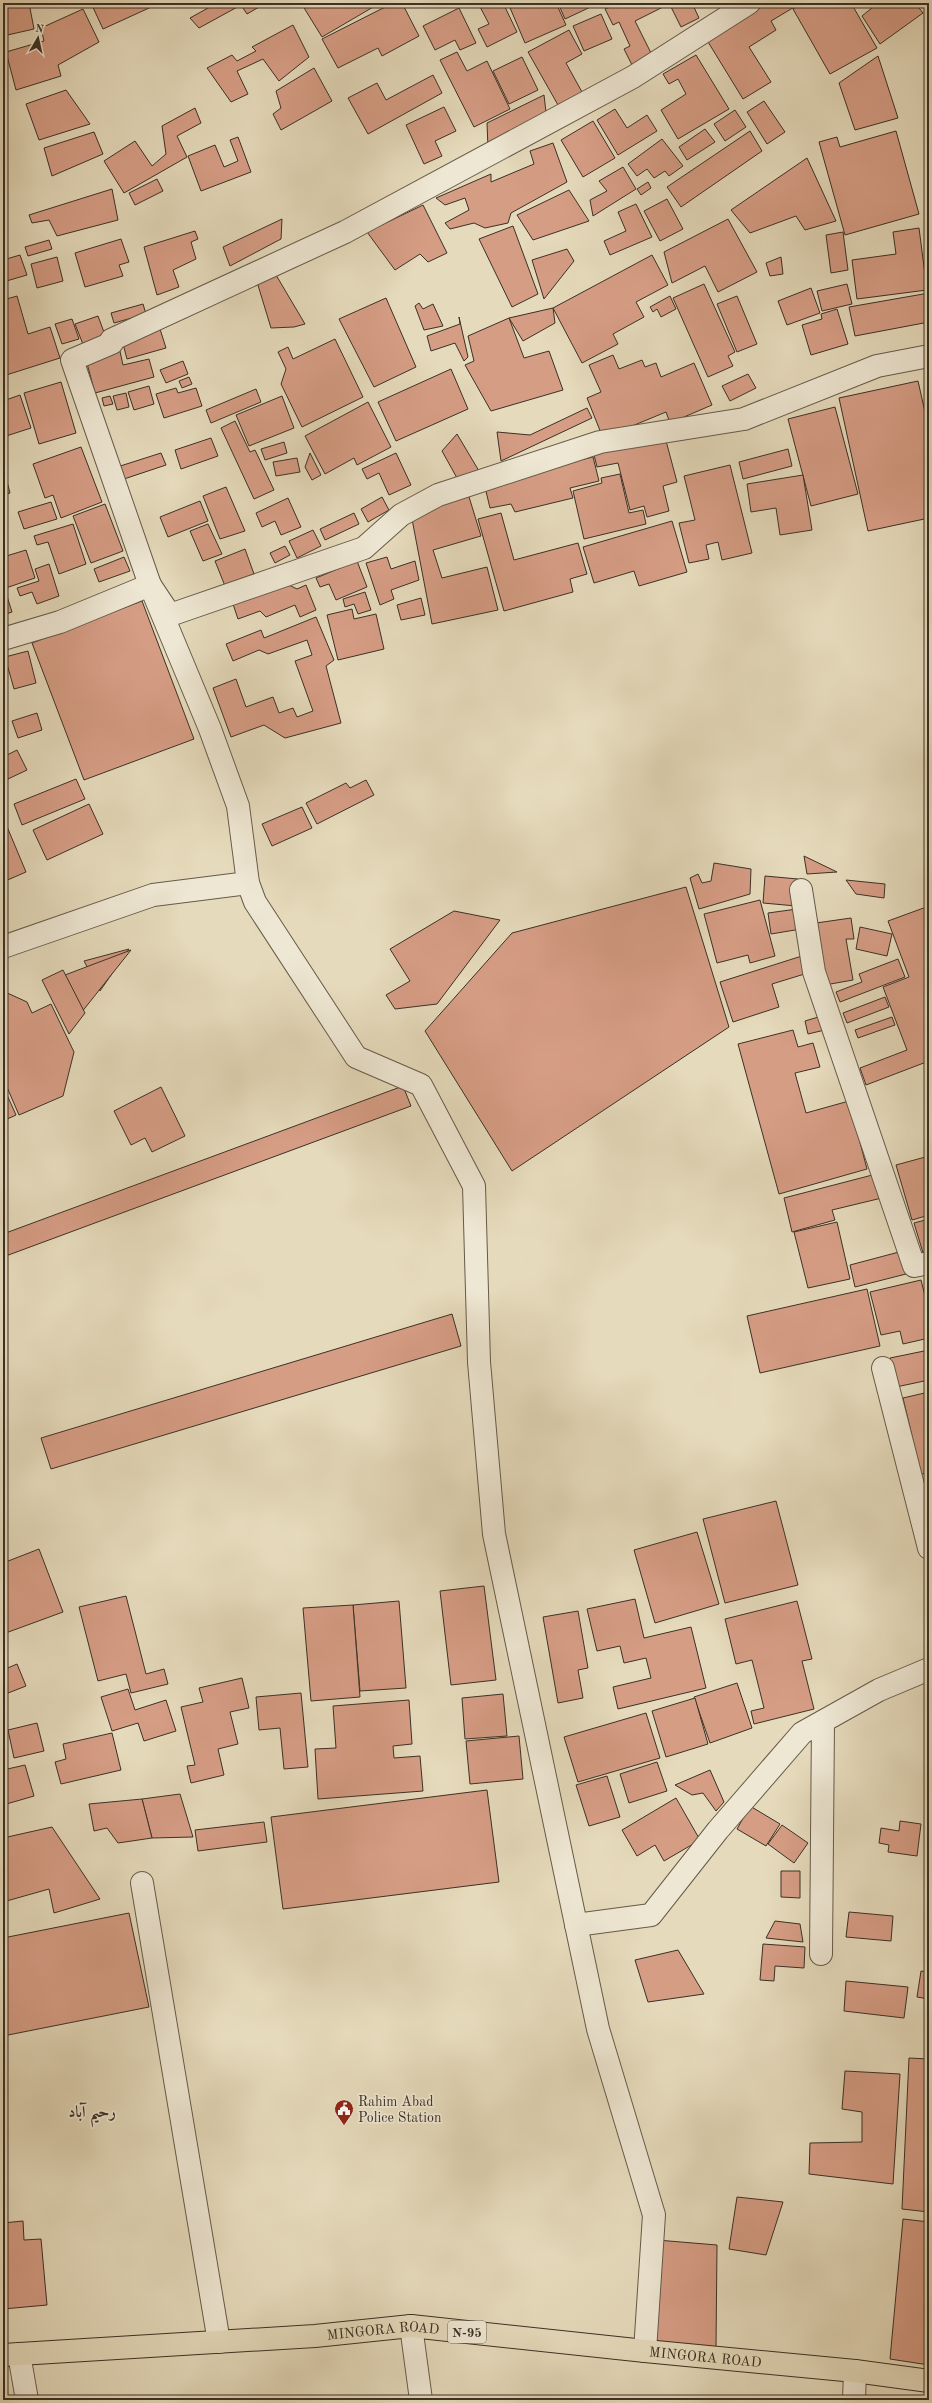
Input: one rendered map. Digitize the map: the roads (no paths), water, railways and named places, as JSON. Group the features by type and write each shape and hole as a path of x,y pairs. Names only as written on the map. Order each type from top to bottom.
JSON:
{"main road":[{"name":"MINGORA ROAD","path":"11,2355 315,2336 411,2326 645,2352 855,2371 929,2381"}],"street":[{"path":"645,2352 654,2214 598,2029 494,1534 478,1362 474,1186 422,1084 356,1057 255,902 248,884 238,806 210,729 150,585 72,360 112,343 111,340 345,232 632,77 749,3"},
{"path":"150,585 170,615 364,548 401,515 438,495 600,442 744,419 877,366 929,356"},
{"path":"3,639 60,622 150,585"},
{"path":"3,947 153,895 248,884"},
{"path":"801,890 814,972 914,1266 929,1262"},
{"path":"883,1368 929,1548"},
{"path":"576,1925 652,1915 718,1830 802,1733 879,1690 929,1669"},
{"path":"821,1954 823,1722"},
{"path":"142,1883 219,2342"},
{"path":"411,2326 421,2400"},
{"path":"11,2355 27,2400"},
{"path":"854,2400 855,2371"}],"place":[{"name":"Rahim Abad Police Station","path":"344,2126"}],"district":[{"name":"رحیم آباد","path":"92,2111"}]}
